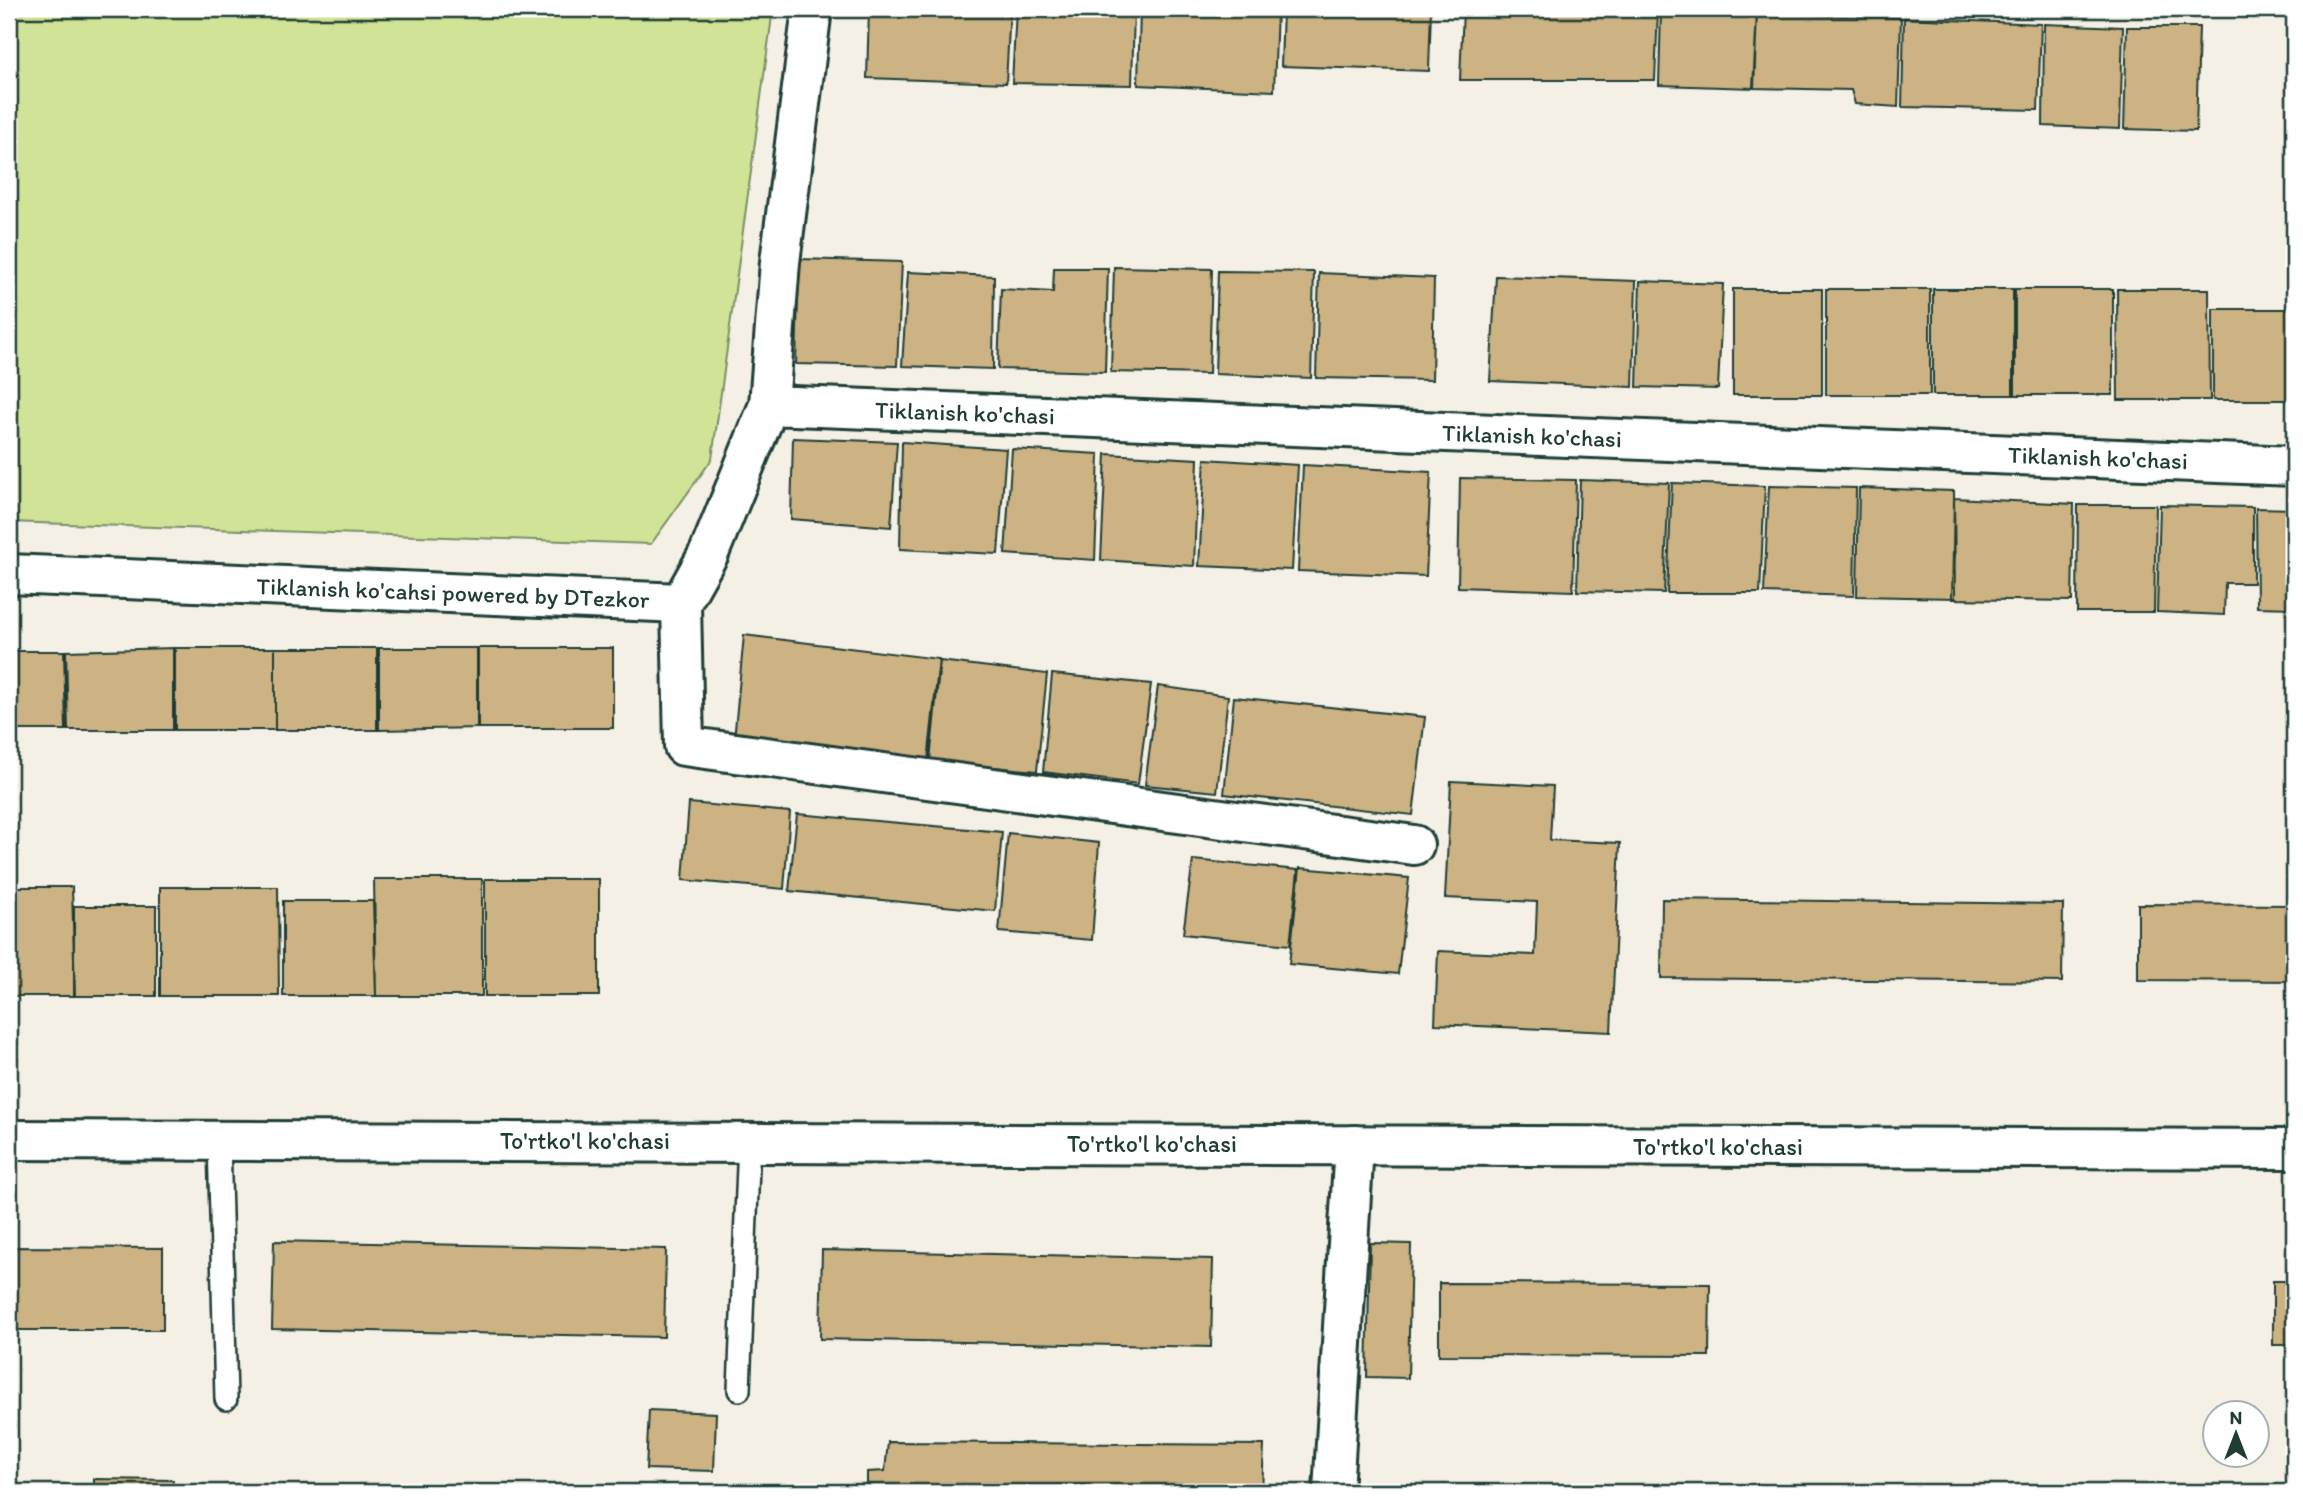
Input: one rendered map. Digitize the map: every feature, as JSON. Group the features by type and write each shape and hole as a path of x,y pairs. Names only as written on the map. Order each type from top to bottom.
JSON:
{"street":[{"name":"Tiklanish ko'cahsi powered by DTezkor","path":"9,574 681,603 709,553 769,405 780,262 812,9"},
{"name":"Tiklanish ko'chasi","path":"769,405 2294,466"},
{"path":"681,603 684,746 1414,845"},
{"name":"To'rtko'l ko'chasi","path":"9,1140 2294,1149"},
{"path":"1334,1492 1354,1145"}],"lane":[{"path":"219,1141 226,1399"},
{"path":"738,1390 749,1141"}],"green space":[{"path":"9,9 773,9 712,459 651,544 9,522"}],"building":[{"path":"869,9 1010,9 1006,83 867,78"},
{"path":"1016,9 1134,9 1132,85 1012,83"},
{"path":"1140,9 1277,9 1274,91 1138,85"},
{"path":"1283,9 1431,9 1429,71 1281,66"},
{"path":"1463,9 1658,10 1655,80 1460,80"},
{"path":"1661,10 1757,13 1754,88 1659,85"},
{"path":"1757,13 1901,18 1898,107 1855,104 1851,90 1753,88"},
{"path":"1904,18 2041,24 2038,110 1902,107"},
{"path":"2044,24 2123,27 2120,129 2043,126"},
{"path":"2127,27 2199,27 2196,131 2124,129"},
{"path":"799,259 902,262 897,366 796,364"},
{"path":"1114,267 1212,269 1209,374 1111,372"},
{"path":"1054,268 1108,268 1105,372 998,369 1001,289 1053,292"},
{"path":"1218,271 1314,272 1311,378 1215,374"},
{"path":"908,272 994,276 993,369 902,366"},
{"path":"1319,273 1434,278 1432,380 1316,378"},
{"path":"1496,276 1636,281 1633,387 1490,381"},
{"path":"1640,281 1723,284 1718,389 1637,387"},
{"path":"1733,289 1822,289 1822,395 1733,395"},
{"path":"1826,289 1930,289 1930,395 1826,395"},
{"path":"1933,289 2015,289 2015,395 1933,395"},
{"path":"2013,289 2113,289 2113,395 2013,395"},
{"path":"2117,289 2209,289 2210,400 2118,400"},
{"path":"2213,309 2294,309 2294,400 2213,400"},
{"path":"793,438 897,442 891,527 791,519"},
{"path":"902,442 1006,449 998,554 900,549"},
{"path":"1012,449 1099,454 1095,560 1005,554"},
{"path":"1106,454 1198,459 1194,566 1101,560"},
{"path":"1205,459 1298,465 1292,570 1199,566"},
{"path":"1303,465 1431,472 1426,576 1298,571"},
{"path":"1460,478 1576,480 1573,591 1458,587"},
{"path":"1580,480 1669,483 1664,593 1577,591"},
{"path":"1672,483 1765,486 1760,593 1667,593"},
{"path":"1769,486 1856,488 1854,596 1764,593"},
{"path":"1859,488 1954,491 1955,598 1857,596"},
{"path":"1954,498 2074,504 2072,601 1952,599"},
{"path":"2078,505 2156,505 2154,612 2077,612"},
{"path":"2160,505 2253,507 2253,583 2225,583 2224,615 2157,612"},
{"path":"2256,508 2294,509 2294,608 2257,607"},
{"path":"744,635 939,659 928,761 734,740"},
{"path":"173,648 173,730 68,730 66,651"},
{"path":"175,648 275,648 275,730 175,730"},
{"path":"275,648 377,648 377,730 275,730"},
{"path":"379,648 478,648 478,728 379,730"},
{"path":"477,648 613,648 613,728 477,728"},
{"path":"9,651 64,651 66,730 9,730"},
{"path":"940,661 1047,674 1037,771 930,761"},
{"path":"1052,674 1151,684 1138,784 1043,772"},
{"path":"1158,686 1228,696 1217,792 1145,785"},
{"path":"1234,697 1425,717 1413,815 1224,794"},
{"path":"1451,781 1553,786 1550,840 1620,843 1611,1032 1435,1024 1438,951 1535,955 1537,902 1445,898"},
{"path":"689,803 790,812 784,889 683,880"},
{"path":"797,814 1002,832 995,911 789,891"},
{"path":"1008,833 1099,843 1092,940 999,932"},
{"path":"1193,860 1298,870 1290,945 1183,934"},
{"path":"1300,868 1409,878 1398,974 1289,964"},
{"path":"374,879 482,879 482,996 376,996"},
{"path":"485,879 599,879 599,996 485,996"},
{"path":"9,887 72,887 75,996 9,996"},
{"path":"160,887 278,887 279,996 160,996"},
{"path":"1662,899 2063,904 2062,982 1661,978"},
{"path":"283,901 373,901 376,996 283,996"},
{"path":"2138,904 2294,905 2294,981 2138,980"},
{"path":"74,906 156,906 156,996 74,996"},
{"path":"274,1241 666,1249 664,1337 272,1329"},
{"path":"1370,1243 1411,1244 1408,1378 1367,1377"},
{"path":"9,1247 163,1248 163,1330 9,1330"},
{"path":"822,1250 1213,1259 1211,1347 820,1339"},
{"path":"2273,1281 2294,1281 2294,1345 2273,1345"},
{"path":"1439,1283 1710,1284 1709,1356 1439,1355"},
{"path":"649,1410 716,1413 714,1471 646,1469"},
{"path":"888,1442 1264,1445 1262,1492 867,1492 867,1472 885,1471"},
{"path":"94,1479 173,1480 172,1492 94,1492"}]}
